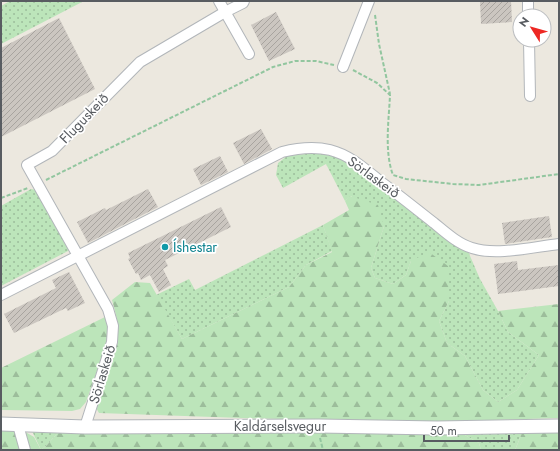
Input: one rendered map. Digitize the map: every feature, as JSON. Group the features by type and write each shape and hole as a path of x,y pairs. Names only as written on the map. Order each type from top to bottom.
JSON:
{"street":[{"path":"219,1 249,54"},
{"name":"Fluguskeið","path":"78,256 27,165 52,151 140,62 243,3 244,1"},
{"path":"343,67 369,1"},
{"path":"529,48 530,96"},
{"name":"Sörlaskeið","path":"1,296 282,152 298,148 331,150 352,159 463,245 481,250 499,251 559,244"},
{"name":"Sörlaskeið","path":"78,256 108,310 113,326 112,342 108,358 85,427"},
{"name":"Kaldárselsvegur","path":"1,424 85,427 318,426 437,428 559,426"},
{"path":"18,424 25,450"}],"path":[{"path":"375,13 379,44 390,95 389,148 390,166 393,175 406,179 479,185 559,174"},
{"path":"1,198 38,184 274,67 295,61 316,61 349,68 377,83 390,95"}],"green space":[{"path":"10,1 84,1 1,44 1,6"},
{"path":"315,153 338,157 426,220 464,242 480,279 508,332 539,355 517,390 498,402 483,390 465,356 447,343 439,321 449,301 411,261 406,275 393,284 375,278 371,268 384,226 351,196 345,201 326,164 283,188 276,175 278,163 287,156"},
{"path":"31,189 41,191 69,244 68,251 1,286 1,206"},
{"path":"350,196 378,205 384,226 371,268 375,278 393,284 406,275 411,261 429,252 448,266 449,301 439,321 447,343 465,356 483,390 498,402 517,390 539,355 508,332 498,311 559,304 559,418 458,421 358,421 99,413 95,406 111,365 116,343 117,321 112,300 135,282 150,283 182,339 289,287 306,265 332,252 323,225 349,210 345,201"},
{"path":"323,225 332,251 306,265 289,287 182,339 156,295 189,279 195,290"},
{"path":"105,317 109,328 108,340 86,402 80,409 72,411 1,410 1,368"},
{"path":"1,422 10,423 34,437 41,450 1,450"},
{"path":"61,429 41,450 32,431"},
{"path":"61,429 463,434 479,443 481,450 41,450"},
{"path":"559,432 559,450 515,450 522,433"},
{"path":"522,433 515,450 481,450 479,443 463,434"}],"building":[{"path":"480,1 511,1 512,22 481,24"},
{"path":"276,12 295,49 269,61 251,25"},
{"path":"59,18 95,89 1,137 1,48"},
{"path":"261,129 272,149 244,164 233,143"},
{"path":"220,156 228,172 201,185 193,169"},
{"path":"148,189 158,207 88,243 77,222 105,208 106,210"},
{"name":"Íshestar","path":"221,207 231,227 165,260 168,266 163,269 171,285 159,292 150,275 141,280 128,259 130,258 128,253"},
{"path":"549,216 552,237 505,244 502,223"},
{"path":"517,261 518,270 559,265 559,286 498,294 494,264"},
{"path":"69,272 85,303 68,311 66,308 14,333 4,314 56,288 52,280"}],"place":[{"name":"Íshestar","path":"165,247"}]}
